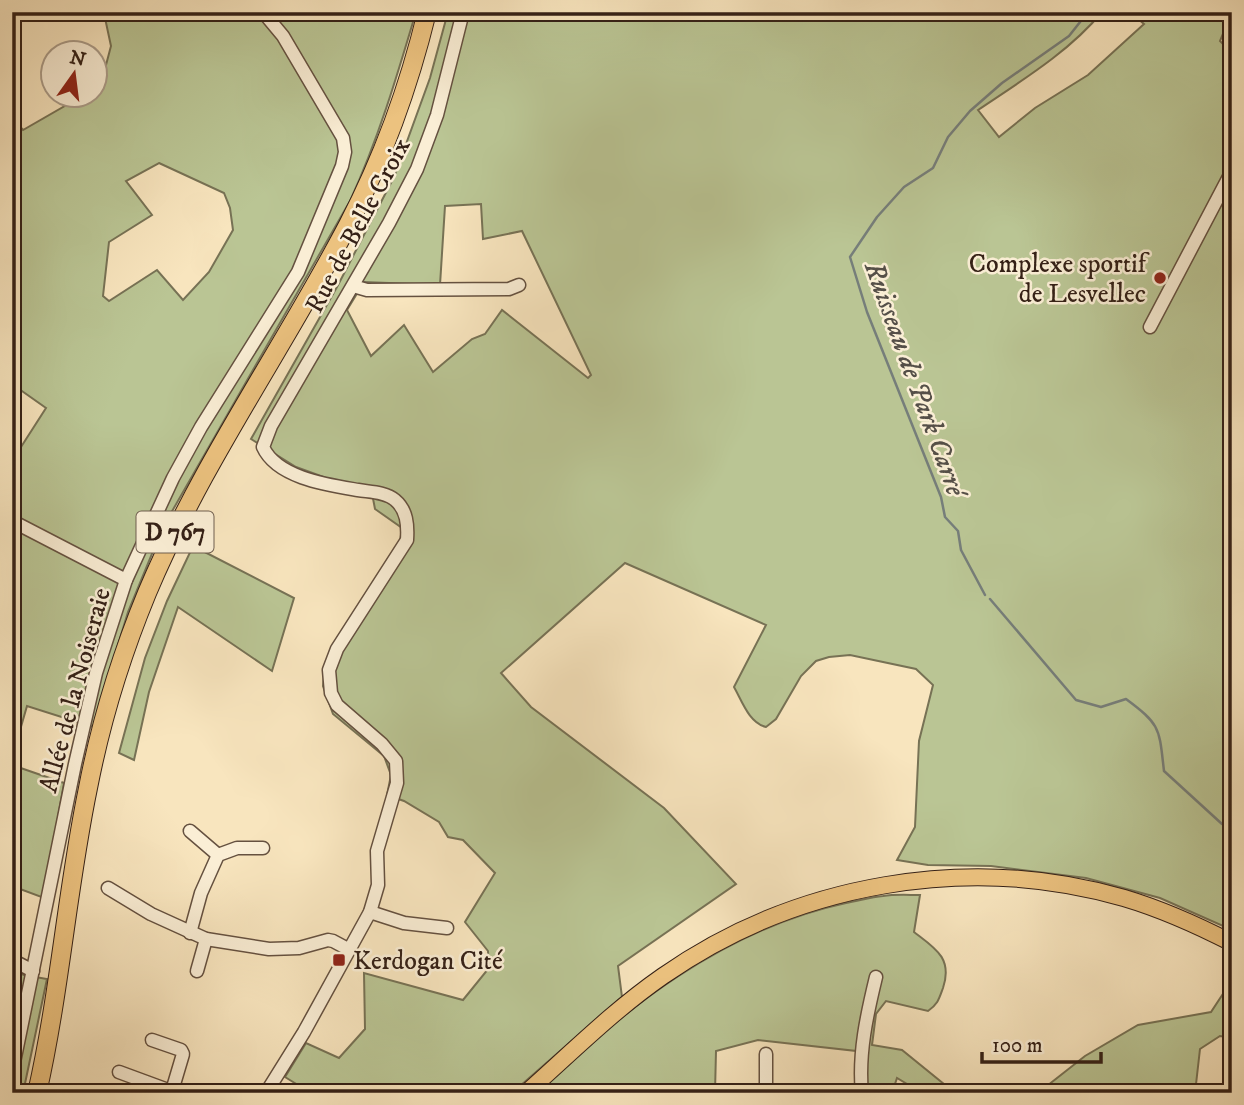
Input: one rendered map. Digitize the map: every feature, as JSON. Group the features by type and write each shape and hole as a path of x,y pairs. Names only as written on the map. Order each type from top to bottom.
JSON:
{"highway":[{"name":"D 767","path":"37,1093 49,1037 88,787 103,724 130,638 159,565 189,503 363,195 399,107 427,12"},
{"name":"D 767","path":"48,1093 61,1029 96,801 113,726 138,648 173,559 208,491 369,208 404,125 438,12"}],"main road":[{"path":"526,1093 622,1007 701,951 765,919 842,893 968,877 1031,880 1123,898 1163,911 1232,943"}],"street":[{"name":"Allée de la Noiseraie","path":"12,1072 96,673 126,580 149,528 201,427 298,272 314,239 342,166 345,152 343,138 283,36 263,12"},
{"name":"Rue de Belle Croix","path":"370,912 378,885 377,851 398,771 390,752 337,705 331,693 329,670 337,649 407,540 408,524 403,510 394,499 382,494 329,485 298,475 277,466 268,458 263,447 271,426 353,286 417,169 438,115 463,12"},
{"path":"1150,327 1232,172"},
{"path":"353,286 367,290 509,289 519,285"},
{"path":"12,521 126,580"},
{"path":"190,831 218,855"},
{"path":"190,933 201,893 218,855 237,848 263,848"},
{"path":"107,888 151,914 206,939 268,949 299,948 328,940 348,949"},
{"path":"266,1093 370,912 404,923 447,928"},
{"path":"197,971 206,939"},
{"path":"12,960 33,971"},
{"path":"862,1093 863,1046 876,977"},
{"path":"119,1072 174,1092 183,1054 181,1050 152,1040"},
{"path":"766,1054 766,1093"}],"green space":[{"path":"106,12 416,12 378,131 350,201 163,527 128,612 93,727 27,706 12,758 12,461 46,408 12,384 12,117 23,130 61,108 108,108 108,57 111,46","holes":["159,163 224,193 230,208 233,230 209,272 183,300 157,270 109,301 103,296 109,242 152,215 126,181"]},
{"path":"448,12 1102,12 1060,53 978,110 999,137 1035,108 1088,75 1144,24 1130,12 1232,12 1220,41 1232,53 1232,930 1160,898 1086,878 991,866 928,865 897,860 915,827 919,741 933,685 916,669 850,655 829,657 816,661 801,676 776,719 766,727 760,725 747,711 734,687 766,625 625,563 501,673 531,707 664,808 736,884 618,966 622,997 512,1093 311,1093 285,1077 306,1043 339,1058 365,1029 364,973 463,1000 489,968 488,951 465,922 495,873 463,840 448,837 439,822 404,801 387,795 391,775 384,756 333,714 323,686 325,664 400,542 402,528 375,509 371,488 329,479 296,467 251,439 337,287 394,177 430,78","holes":["481,204 483,239 522,231 591,375 588,378 502,310 485,334 472,339 433,372 404,325 371,356 347,310 364,282 440,285 445,206"]},
{"path":"193,546 294,598 272,671 178,607 149,692 134,760 119,753 145,658 167,601"},
{"path":"12,765 64,783 44,898 12,886"},
{"path":"920,895 914,932 935,949 944,961 946,969 943,988 938,1001 928,1011 886,1001 876,1014 872,1045 902,1050 955,1093 922,1093 897,1078 892,1093 865,1093 865,1052 758,1040 716,1051 715,1093 535,1093 640,1003 717,952 801,915 874,897"},
{"path":"12,970 47,979 23,1093 12,1093"},
{"path":"1232,980 1232,1038 1220,1036 1200,1049 1195,1093 1038,1093 1085,1056 1138,1025 1211,1012"}],"waterway":[{"name":"Ruisseau de Park Carré","path":"985,595 961,550 958,531 945,517 941,497 867,312 850,257 877,217 904,187 933,168 948,137 970,111 1002,83 1069,36 1088,12"},
{"name":"Ruisseau de Park Carré","path":"990,599 1076,700 1101,707 1126,699 1146,715 1159,736 1164,771 1232,830"}],"place":[{"name":"Complexe sportif de Lesvellec","path":"1160,278"},
{"name":"Kerdogan Cité","path":"339,960"}]}
